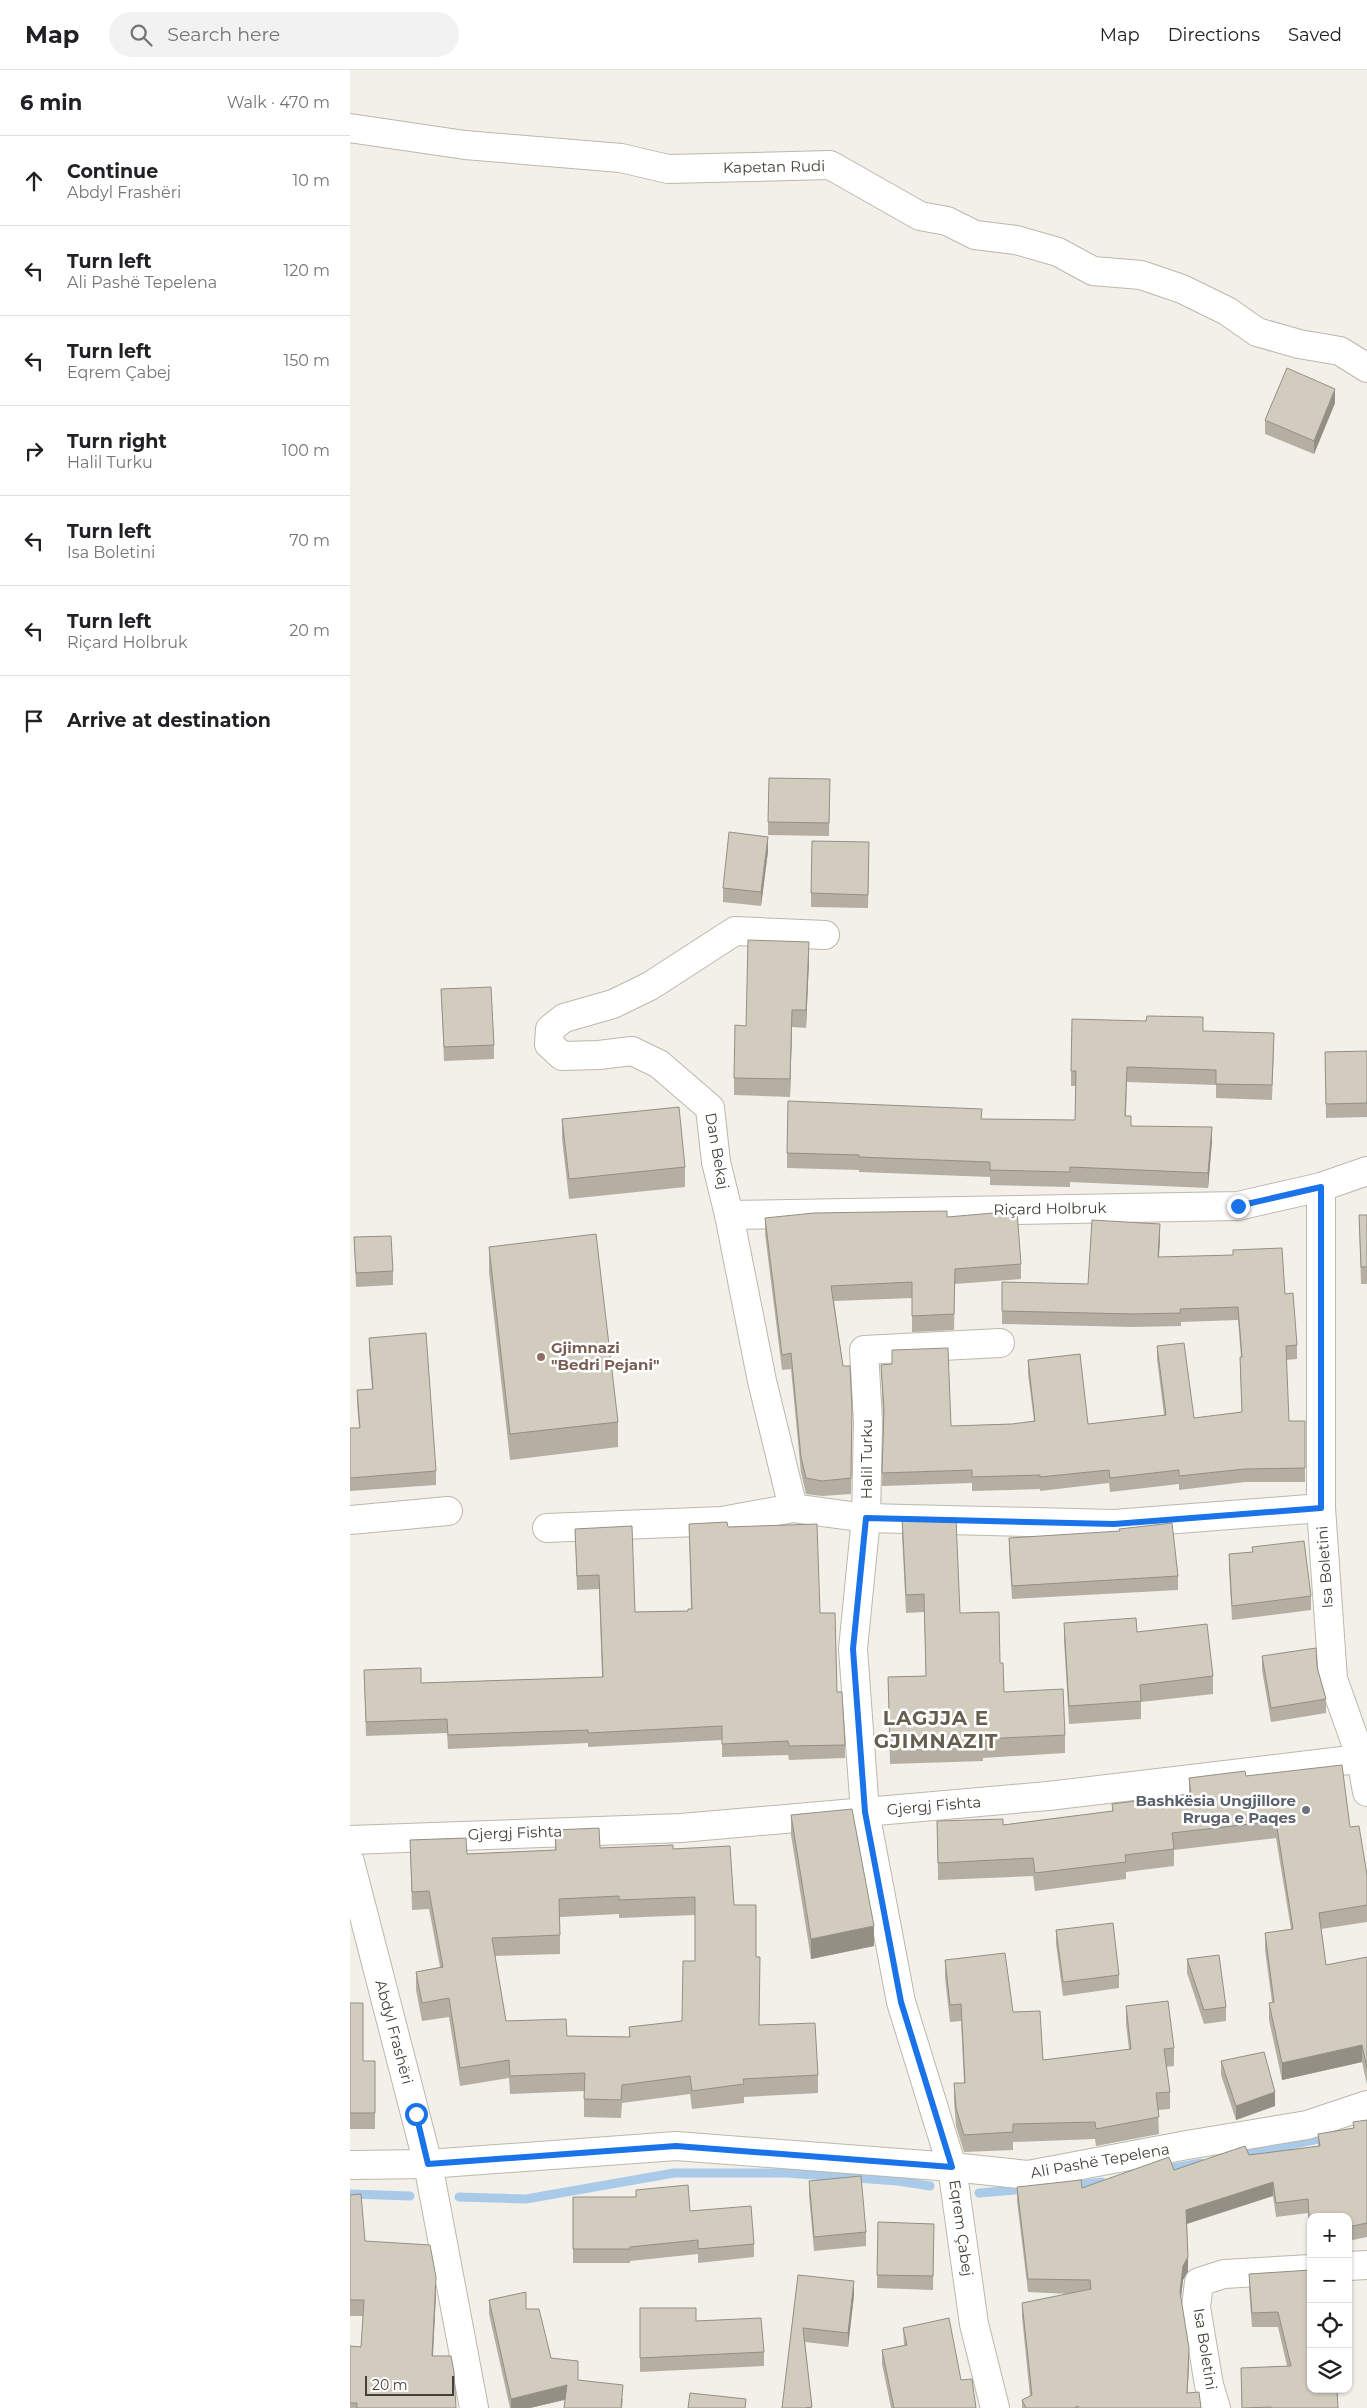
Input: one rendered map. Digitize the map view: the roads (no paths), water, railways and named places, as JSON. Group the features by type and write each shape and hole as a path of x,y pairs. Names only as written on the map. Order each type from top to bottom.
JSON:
{"street":[{"name":"Kapetan Rudi","path":"350,128 465,146 621,158 668,169 830,165 920,216 947,222 975,235 1016,240 1058,252 1093,272 1141,275 1182,289 1227,311 1257,332 1299,344 1340,351 1367,368"},
{"name":"Dan Bekaj","path":"793,1508 762,1381 729,1214 716,1162 710,1108 659,1064 632,1051 599,1055 562,1056 549,1044 550,1029 564,1018 613,1004 650,986 735,931 825,936"},
{"name":"Riçard Holbruk","path":"729,1214 1238,1206 1321,1187 1367,1171"},
{"name":"Isa Boletini","path":"1321,1187 1321,1508 1333,1679 1364,1758 1367,1792"},
{"name":"Halil Turku","path":"1000,1344 864,1350 868,1422 866,1518 1114,1524 1321,1508"},
{"path":"547,1528 722,1521 793,1508 866,1518"},
{"path":"350,1520 448,1511"},
{"name":"Eqrem Çabej","path":"866,1518 853,1649 865,1812 901,2002 952,2167 974,2324 995,2408"},
{"name":"Gjergj Fishta","path":"350,1840 681,1828 1048,1796 1364,1758"},
{"name":"Abdyl Frashëri","path":"350,1862 428,2164 474,2408"},
{"name":"Ali Pashë Tepelena","path":"350,2165 428,2164 676,2146 952,2167 1028,2175 1307,2125 1367,2105"},
{"path":"1352,2266 1367,2265"},
{"name":"Isa Boletini","path":"1216,2408 1209,2385 1196,2307 1199,2282 1224,2274 1307,2269"}],"waterway":[{"path":"1238,2156 1328,2137"},
{"path":"1162,2170 1201,2163"},
{"path":"459,2197 526,2199 674,2173 786,2173 898,2181 930,2186"},
{"path":"1071,2186 1102,2182"},
{"path":"979,2193 1028,2189"},
{"path":"350,2194 410,2196"}],"place":[{"name":"Gjimnazi \"Bedri Pejani\"","path":"541,1357"},
{"name":"Bashkësia Ungjillore Rruga e Paqes","path":"1306,1810"}],"district":[{"name":"LAGJJA E GJIMNAZIT","path":"936,1730"}]}
